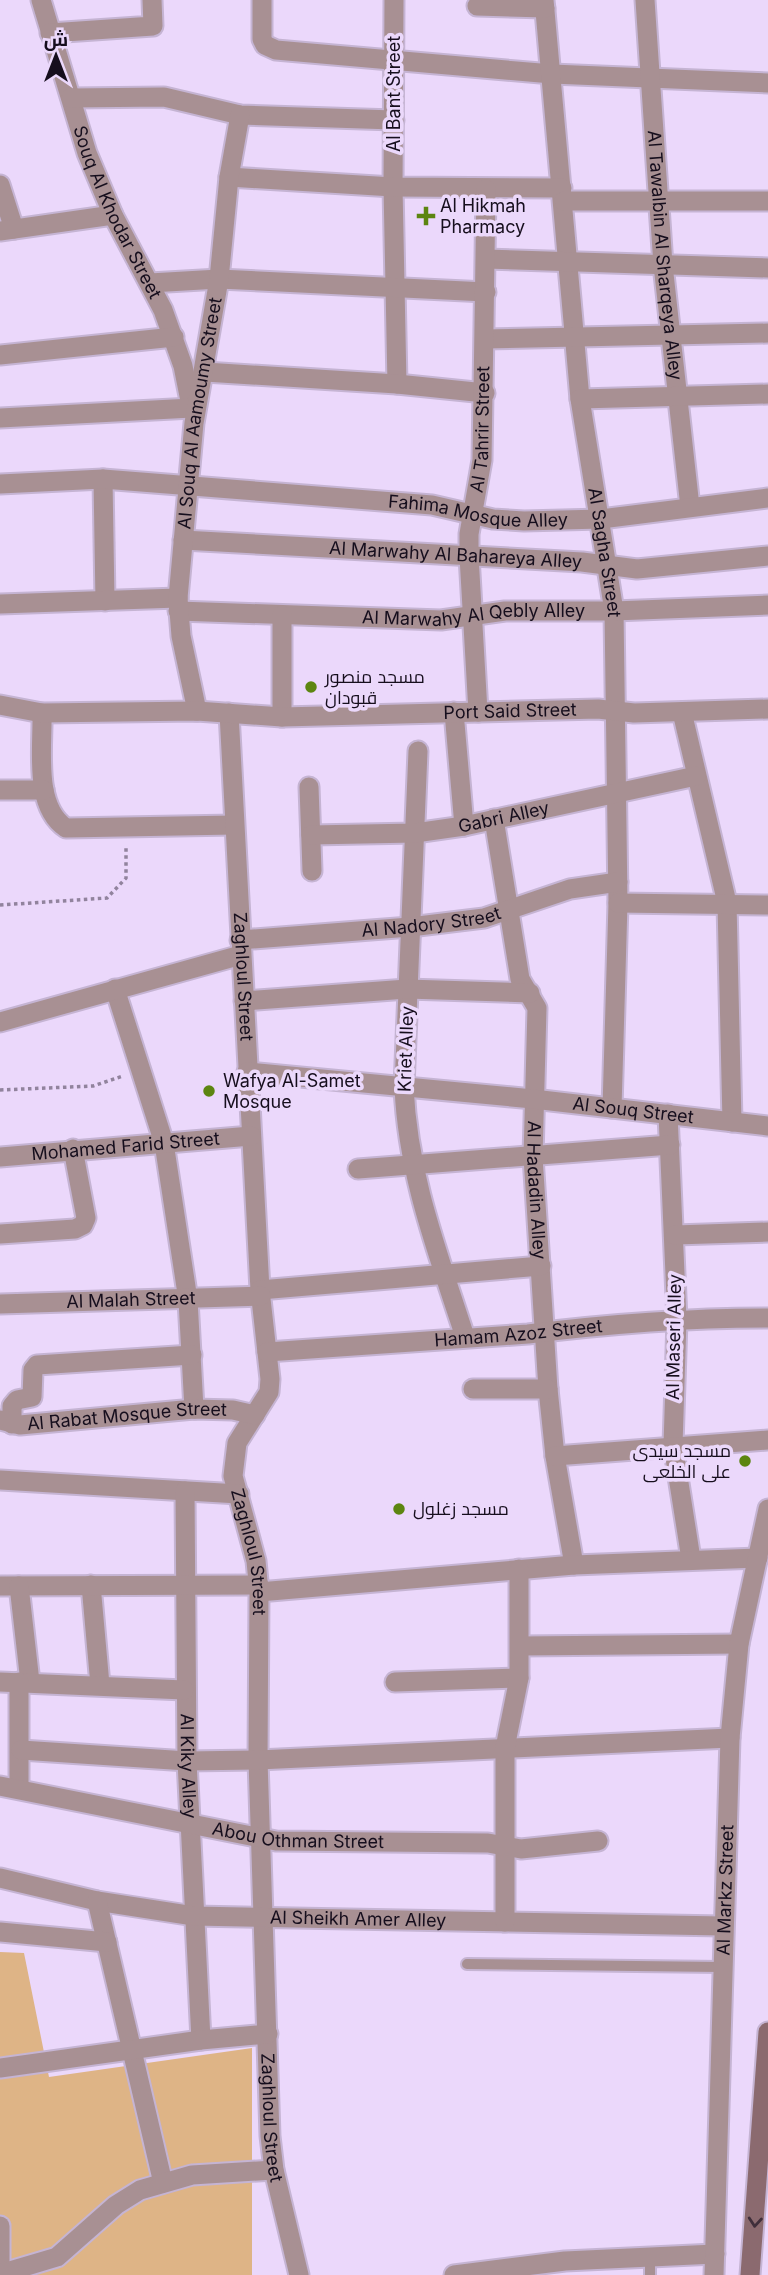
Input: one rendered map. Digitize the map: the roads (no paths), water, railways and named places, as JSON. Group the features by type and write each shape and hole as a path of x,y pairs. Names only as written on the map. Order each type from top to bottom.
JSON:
{"main road":[{"path":"750,2275 768,2032"}],"street":[{"name":"Souq Al Khodar Street","path":"41,0 87,153 113,215 150,283 174,337 193,415"},
{"path":"50,33 153,26 152,0"},
{"path":"262,0 262,39 270,48 394,62 552,74 768,83"},
{"name":"Al Bant Street","path":"394,0 393,187 397,384"},
{"name":"Al Tawalbin Al Sharqeya Alley","path":"645,0 663,265 690,507"},
{"path":"477,6 545,4"},
{"name":"Al Sagha Street","path":"545,4 580,399 610,567 614,611 619,793 612,1108"},
{"path":"71,98 164,97 240,116 394,120"},
{"name":"Al Souq Al Aamoumy Street","path":"197,711 181,636 178,604 193,415 205,372 219,279 229,177 240,116"},
{"path":"229,177 393,187 486,189 658,201 768,201"},
{"path":"0,185 7,230 113,215"},
{"name":"Al Tahrir Street","path":"478,712 469,556 472,514 482,460 486,189"},
{"path":"486,259 768,268"},
{"path":"150,283 219,279 395,290 486,292"},
{"path":"485,339 768,333"},
{"path":"0,355 174,337"},
{"path":"205,372 397,384 485,393"},
{"path":"580,399 768,394"},
{"path":"0,418 193,415"},
{"path":"103,479 105,601"},
{"name":"Fahima Mosque Alley","path":"0,484 103,479 188,488 432,505 524,521 601,519 768,498"},
{"name":"Al Marwahy Al Bahareya Alley","path":"183,540 582,562 636,569 768,556"},
{"name":"Al Marwahy Al Qebly Alley","path":"0,604 105,601 178,604 282,615 441,620 505,611 614,611 768,605"},
{"path":"282,615 282,717"},
{"name":"Port Said Street","path":"0,705 42,713 197,711 282,717 454,712 682,712 768,709"},
{"path":"454,712 464,826"},
{"path":"682,712 726,903 732,1122"},
{"path":"42,713 44,790 52,813 66,828 234,825"},
{"name":"Zaghloul Street","path":"229,713 247,1072 269,1392 244,1428 234,1460 233,1476 259,1588 258,1760 268,2102 274,2170 299,2275"},
{"name":"Kriet Alley","path":"418,751 404,1087 411,1164 465,1338"},
{"name":"Gabri Alley","path":"311,835 415,833 464,826 696,776"},
{"path":"309,787 312,872"},
{"path":"0,790 44,790"},
{"name":"Al Hadadin Alley","path":"494,819 520,979 537,1008 533,1157 548,1389 555,1456 574,1565"},
{"name":"Al Nadory Street","path":"0,1021 115,989 241,948 484,918 570,889 618,882"},
{"path":"618,903 768,905"},
{"path":"115,989 164,1143 188,1300 194,1409"},
{"path":"244,1001 407,989 530,993"},
{"name":"Al Souq Street","path":"247,1072 533,1099 768,1126"},
{"name":"Al Maseri Alley","path":"668,1114 677,1320 673,1445 691,1559"},
{"name":"Mohamed Farid Street","path":"0,1157 251,1136"},
{"path":"358,1169 670,1145"},
{"path":"0,1234 75,1229 83,1225 86,1218 73,1149"},
{"path":"675,1235 768,1232"},
{"name":"Al Malah Street","path":"0,1304 188,1300 541,1266"},
{"name":"Hamam Azoz Street","path":"267,1352 677,1320 768,1318"},
{"path":"6,1422 17,1400 32,1397 33,1370 37,1365 191,1355"},
{"path":"473,1389 548,1389"},
{"name":"Al Rabat Mosque Street","path":"6,1422 194,1409 233,1410 255,1415"},
{"path":"555,1456 673,1445 768,1440"},
{"path":"0,1480 239,1494"},
{"name":"Al Kiky Alley","path":"185,1491 184,1690 201,2040"},
{"name":"Al Markz Street","path":"714,2275 722,1926 730,1738 739,1644 768,1509"},
{"path":"10,1787 21,1750 10,1586 184,1585 259,1588 574,1565 758,1558"},
{"path":"505,1922 505,1748 519,1678 519,1569"},
{"path":"91,1585 100,1685"},
{"path":"520,1646 739,1644"},
{"path":"395,1682 519,1678"},
{"path":"17,1682 184,1690"},
{"path":"21,1750 187,1760 258,1760 730,1738"},
{"name":"Abou Othman Street","path":"10,1787 260,1839 292,1842 488,1843 521,1849 598,1841"},
{"name":"Al Sheikh Amer Alley","path":"0,1878 97,1901 194,1916 722,1926"},
{"path":"97,1901 134,2049 163,2183"},
{"path":"0,1932 107,1942"},
{"path":"0,2068 201,2040 268,2034"},
{"path":"0,2274 57,2257 116,2205 140,2190 192,2175 274,2170"},
{"path":"0,2226 0,2263"},
{"path":"454,2275 650,2266 715,2254"}],"lane":[{"path":"467,1964 721,1967"}],"place":[{"name":"Al Hikmah Pharmacy","path":"426,216"},
{"name":"مسجد منصور قبودان","path":"311,687"},
{"name":"Wafya Al-Samet Mosque","path":"209,1091"},
{"name":"مسجد سيدى على الخلعى","path":"745,1461"},
{"name":"مسجد زغلول","path":"399,1509"}]}
